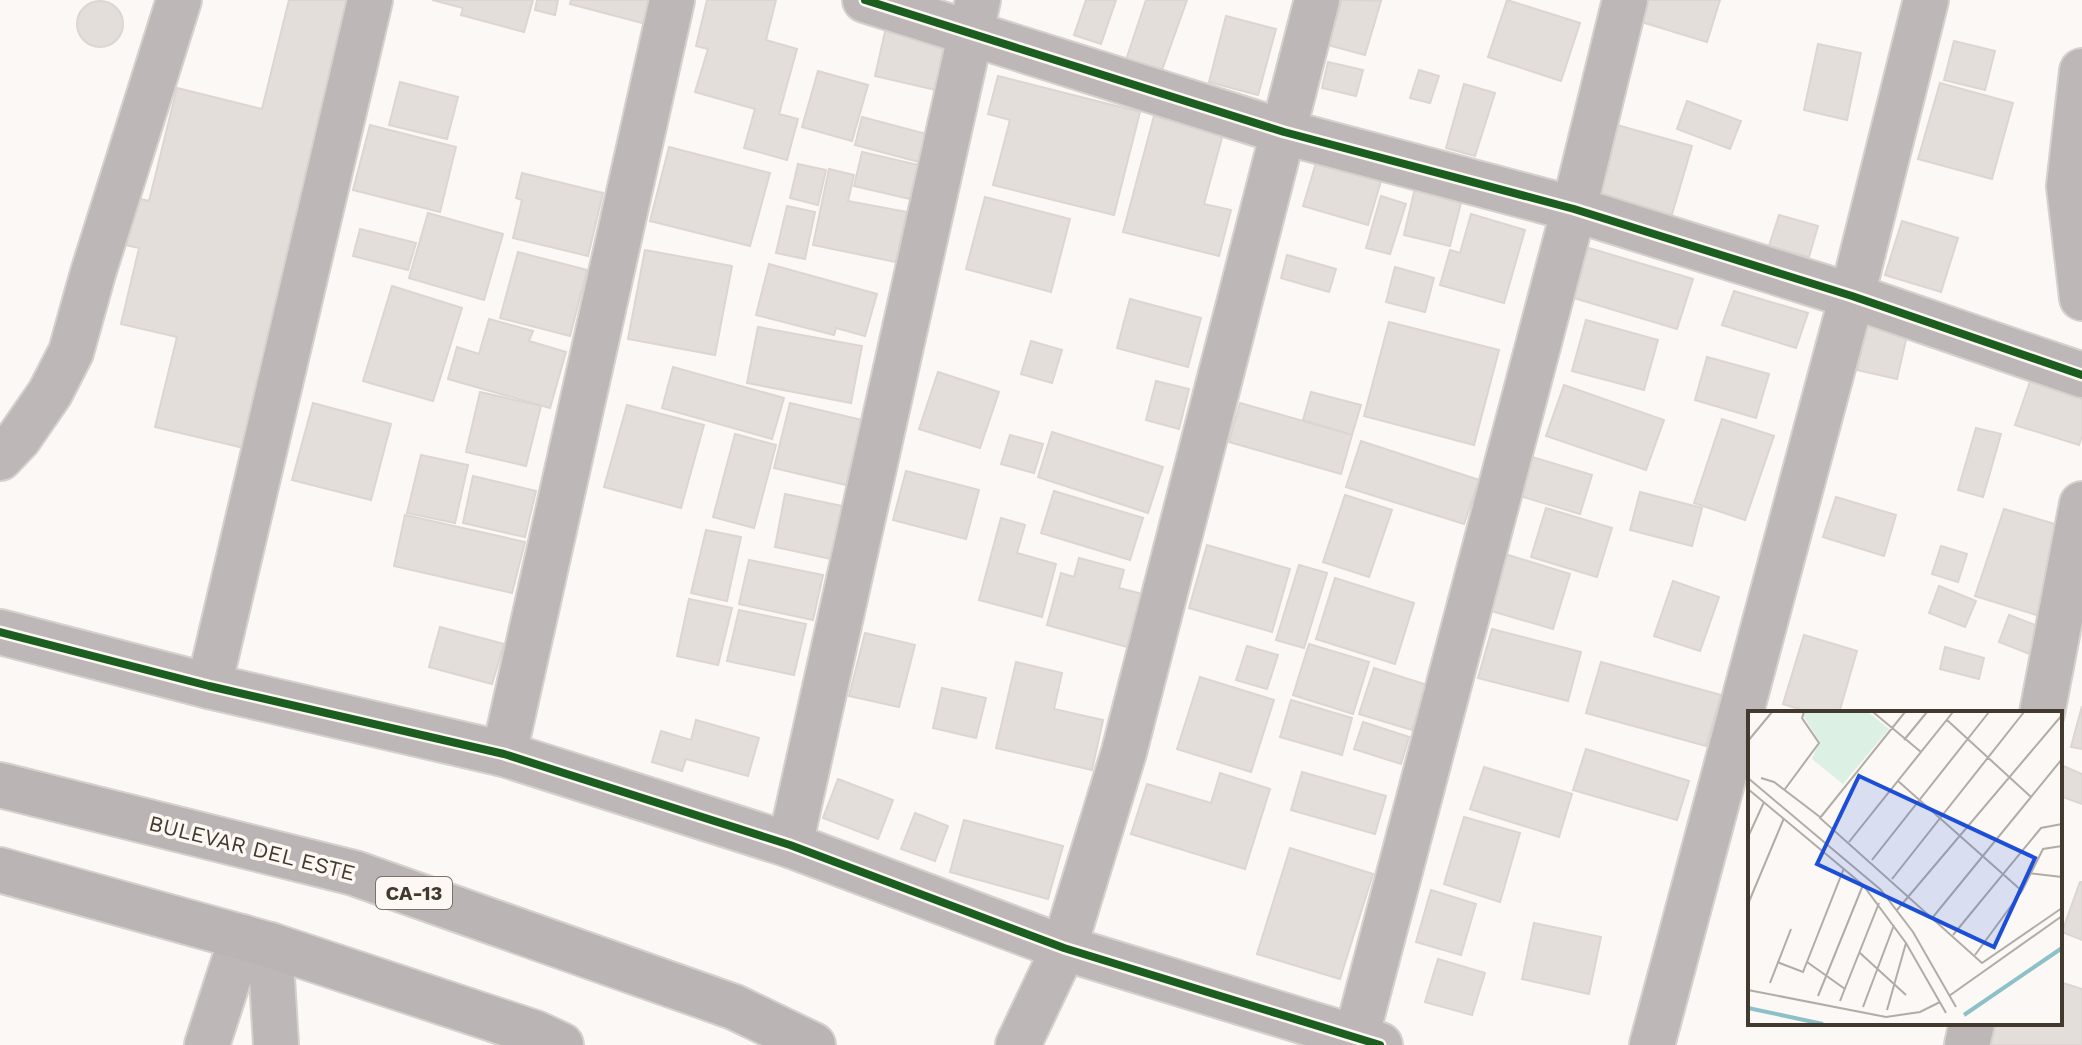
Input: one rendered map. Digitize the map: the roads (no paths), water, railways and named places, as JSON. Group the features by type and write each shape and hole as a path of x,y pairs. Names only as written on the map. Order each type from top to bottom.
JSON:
{"highway":[{"name":"BULEVAR DEL ESTE","path":"0,785 354,873 734,1007 813,1045"},
{"path":"0,870 256,941 544,1041"}],"street":[{"path":"0,458 19,438 50,393 71,352 179,0"},
{"path":"209,686 370,0"},
{"path":"504,754 672,0"},
{"path":"865,0 973,17 1284,132 1574,209 1852,296 2082,375"},
{"path":"1018,1045 1064,948 1124,752 1317,0"},
{"path":"0,632 209,686 504,754 790,845 1064,948 1368,1042 1625,0"},
{"path":"1652,1045 1852,296 1926,0"},
{"path":"790,845 973,17"},
{"path":"2082,71 2076,183 2082,298"},
{"path":"2042,711 2082,504"},
{"path":"207,1045 256,941"},
{"path":"256,941 276,1045"},
{"path":"1967,1045 1972,1025"}]}
